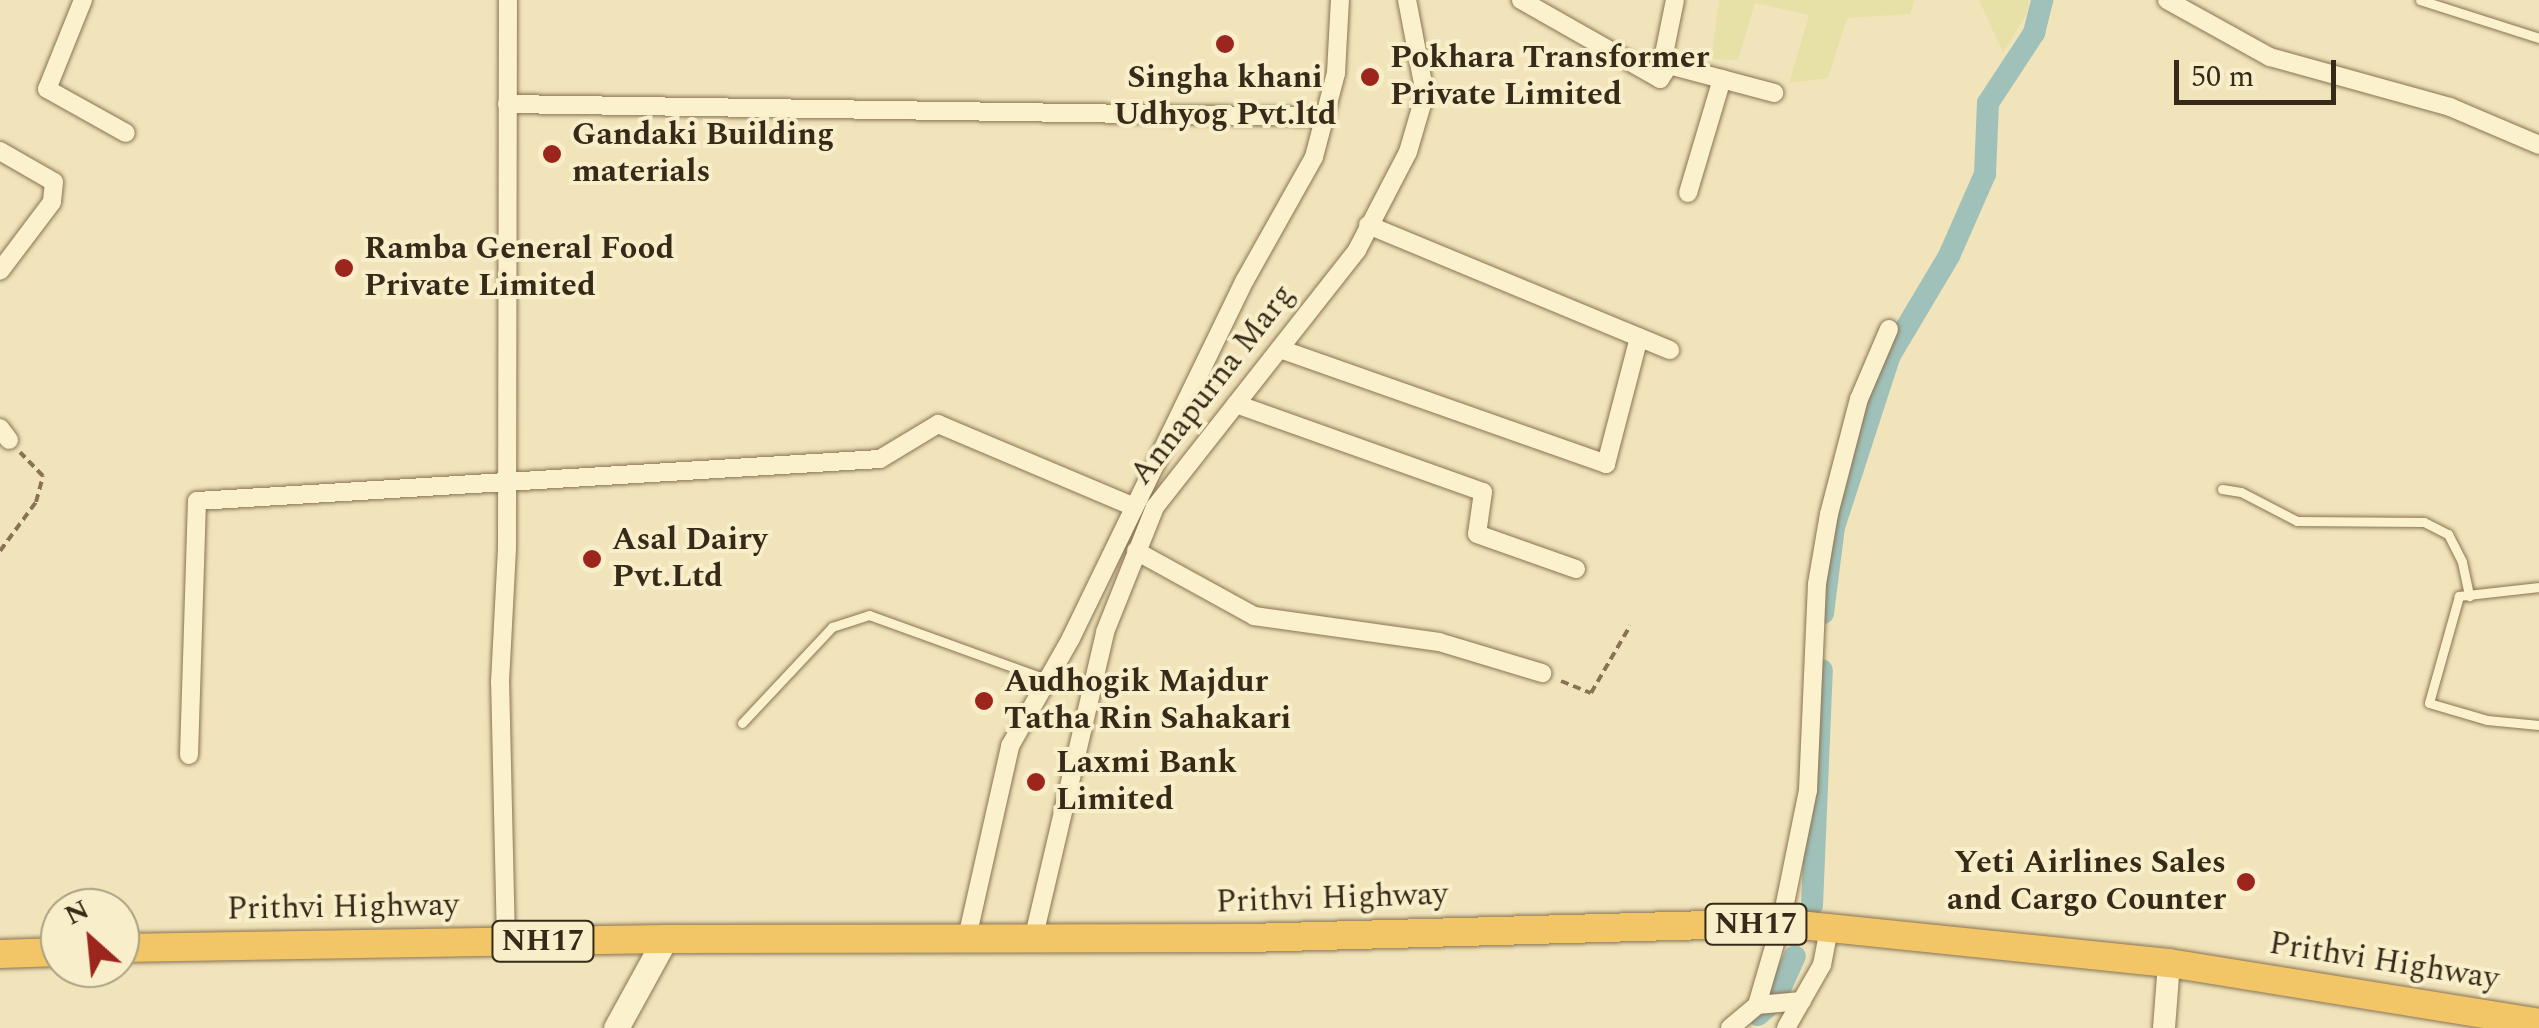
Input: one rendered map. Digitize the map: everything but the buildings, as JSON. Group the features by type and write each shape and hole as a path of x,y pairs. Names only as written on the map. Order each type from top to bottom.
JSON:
{"highway":[{"name":"Prithvi Highway","path":"140,948 665,939 966,942 1781,923 2170,963 2539,1023"},
{"path":"0,954 40,953"}],"main road":[{"path":"616,1028 665,939"}],"street":[{"path":"84,0 48,90 126,132"},
{"path":"506,942 500,682 508,479 508,0"},
{"path":"966,942 1010,746 1245,280 1314,156 1336,73 1340,0"},
{"name":"Annapurna Marg","path":"1034,940 1104,632 1155,507 1357,250 1408,152 1425,94 1407,0"},
{"path":"1521,0 1660,78 1669,65"},
{"path":"1669,65 1664,54 1676,0"},
{"path":"2166,0 2270,57 2450,107 2539,145"},
{"path":"1669,65 1774,93"},
{"path":"1688,192 1722,78"},
{"path":"507,104 1325,117"},
{"path":"0,151 54,182 52,202 0,272"},
{"path":"1368,225 1670,350"},
{"path":"1730,1028 1757,1005 1781,923 1808,790 1816,584 1829,514 1859,399 1889,329"},
{"path":"1280,348 1606,464 1640,337"},
{"path":"1236,404 1482,492 1477,534 1576,569"},
{"path":"189,755 196,501 880,458 938,424 1132,506"},
{"path":"1136,551 1254,616 1440,642 1542,673"},
{"path":"1786,1028 1822,965 1830,928"},
{"path":"2167,1022 2170,963"},
{"path":"1757,1005 1802,1000"}],"lane":[{"path":"2420,0 2539,38"},
{"path":"2222,489 2241,492 2297,522 2424,522 2448,534 2462,562 2469,596"},
{"path":"2539,587 2459,596 2430,703 2488,720 2539,724"},
{"path":"742,723 832,627 868,615 1046,679"}],"path":[{"path":"0,550 36,502 43,476 4,434"},
{"path":"1542,673 1591,694 1630,626"}],"shaded area":[{"path":"1719,0 1915,0 1910,14 1847,18 1828,78 1789,83 1809,15 1755,3 1738,60 1711,59"},
{"path":"1979,0 2029,0 2027,13 2003,53"}],"waterway":[{"path":"1823,613 1834,527 1890,355 1949,256 1985,174 1988,103 2034,33 2042,0"},
{"path":"1812,905 1822,670"},
{"path":"1758,1015 1775,1000 1795,956"}],"place":[{"name":"Singha khani Udhyog Pvt.ltd","path":"1225,44"},
{"name":"Pokhara Transformer Private Limited","path":"1370,77"},
{"name":"Gandaki Building materials","path":"552,154"},
{"name":"Ramba General Food Private Limited","path":"344,268"},
{"name":"Asal Dairy Pvt.Ltd","path":"592,559"},
{"name":"Audhogik Majdur Tatha Rin Sahakari","path":"984,701"},
{"name":"Laxmi Bank Limited","path":"1036,782"},
{"name":"Yeti Airlines Sales and Cargo Counter","path":"2246,882"}]}
